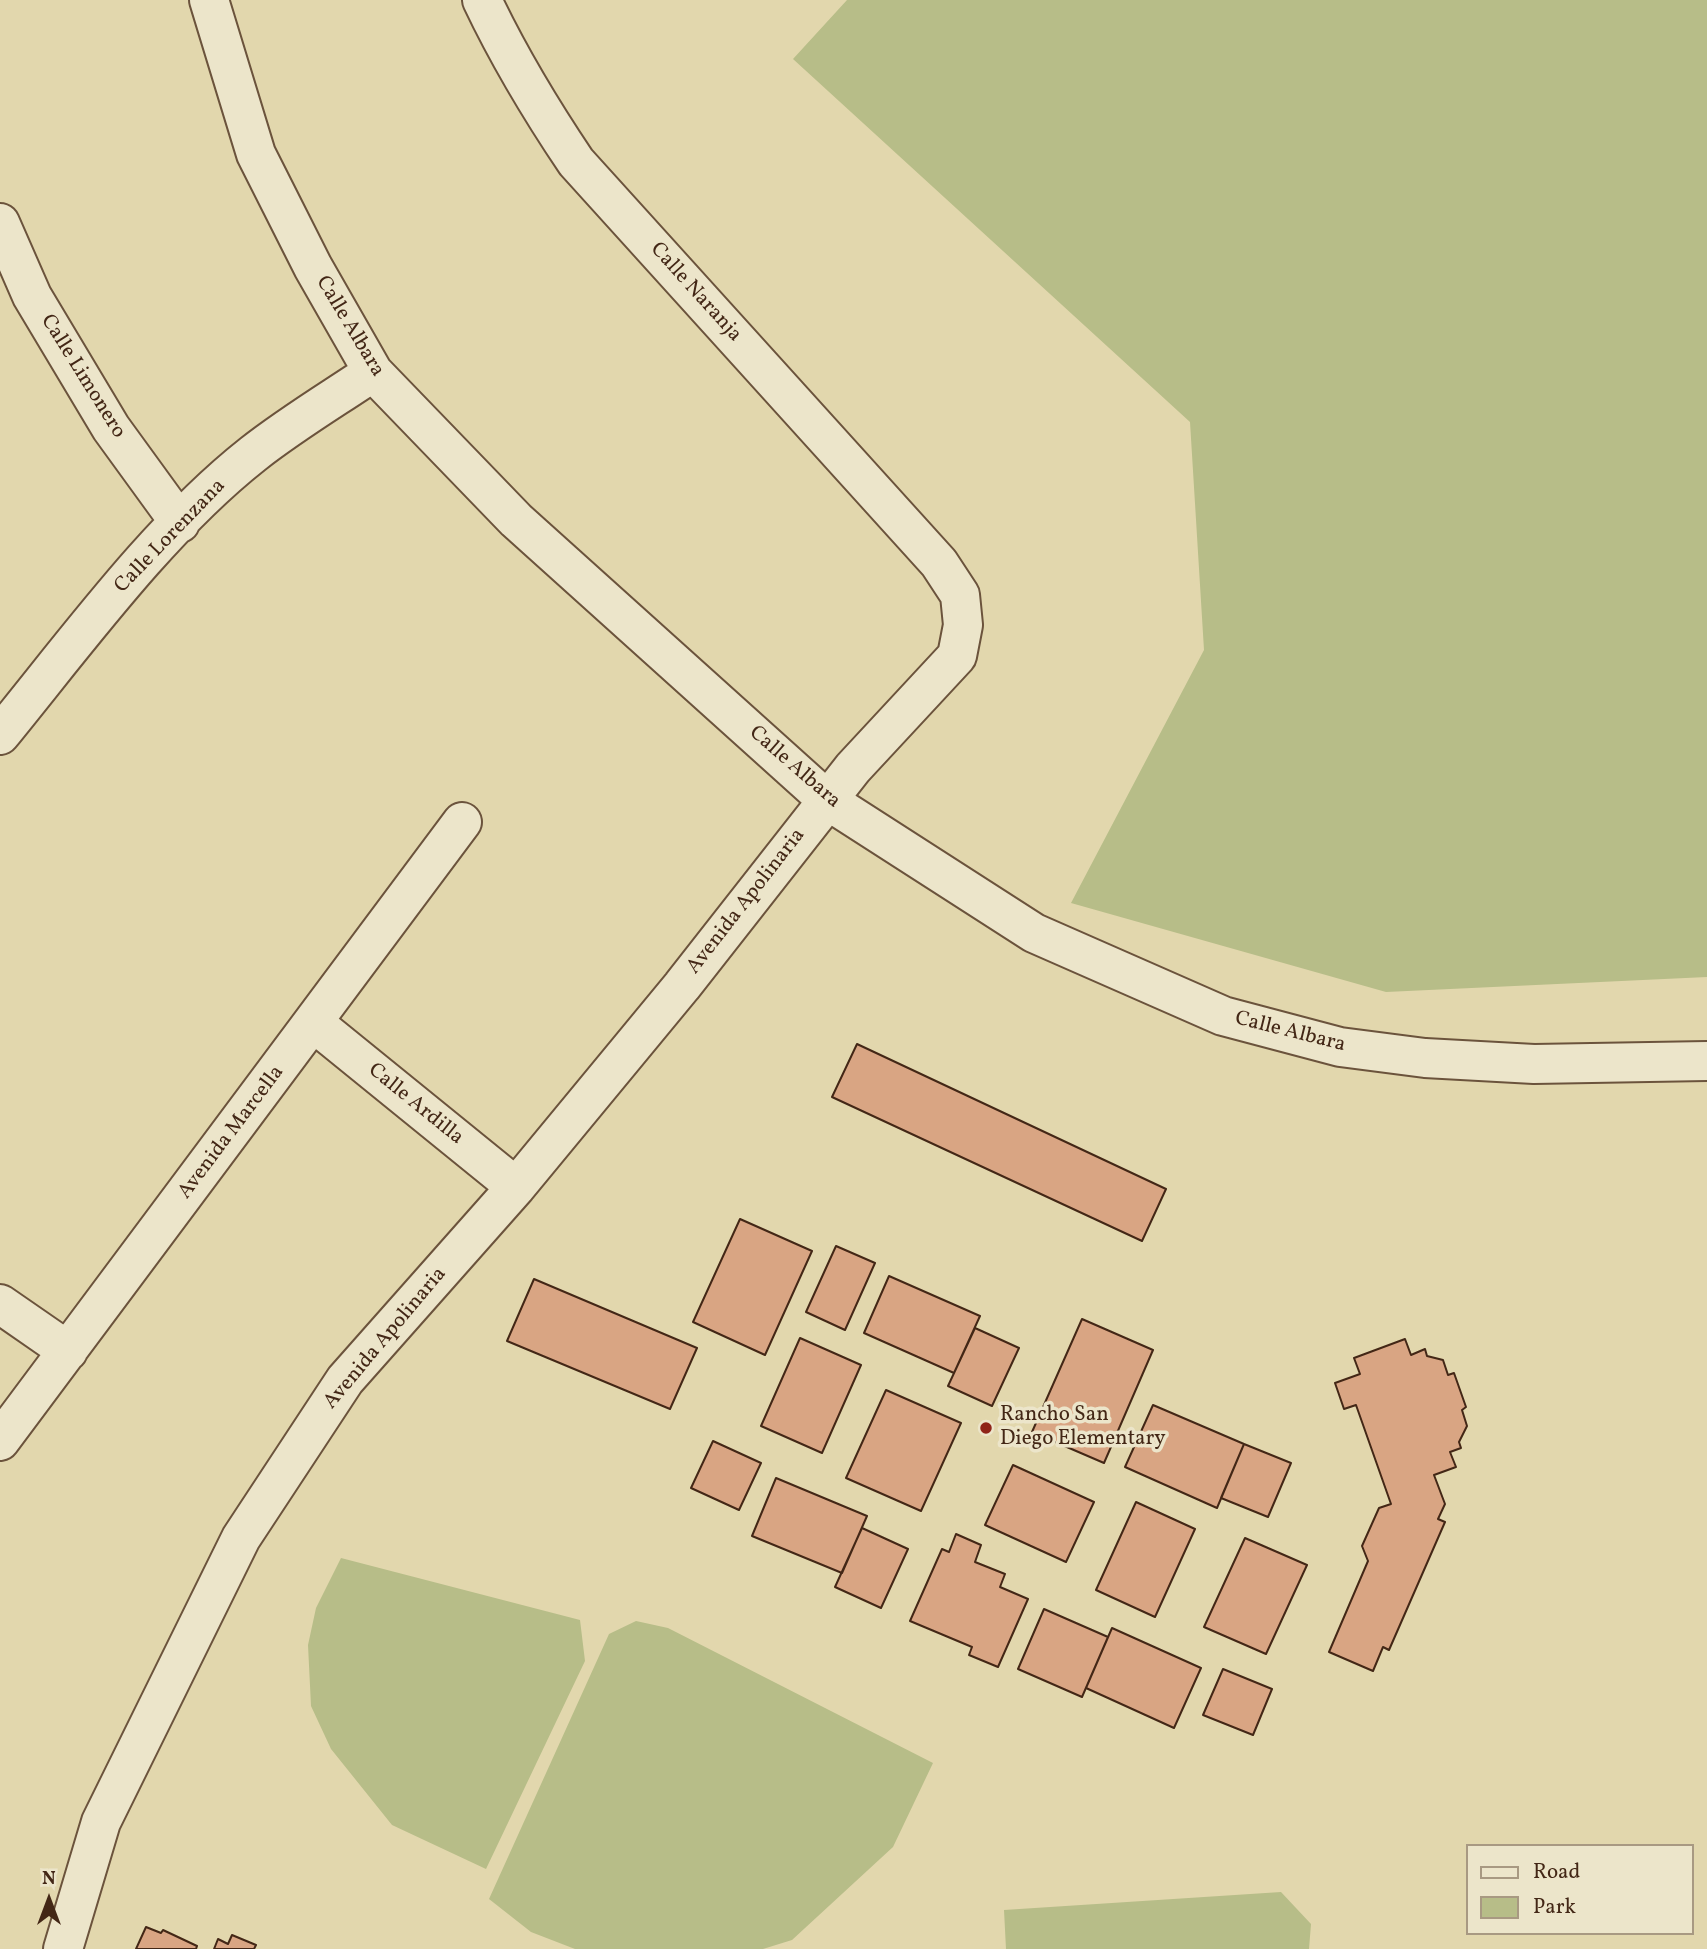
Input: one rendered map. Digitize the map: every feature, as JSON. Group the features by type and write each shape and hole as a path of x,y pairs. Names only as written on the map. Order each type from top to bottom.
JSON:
{"street":[{"name":"Calle Albara","path":"209,0 256,154 313,267 373,372 516,520 827,800 1034,933 1223,1016 1340,1047 1425,1058 1534,1064 1707,1061"},
{"name":"Calle Naranja","path":"482,0 525,84 576,163 939,563 960,595 963,625 957,656 827,800"},
{"name":"Calle Limonero","path":"0,223 32,296 111,428 180,523"},
{"name":"Calle Lorenzana","path":"0,735 119,589 180,523 253,454 373,372"},
{"name":"Avenida Apolinaria","path":"63,1949 100,1822 241,1538 345,1380 516,1187 682,986 827,800"},
{"name":"Avenida Marcella","path":"0,1441 462,822"},
{"name":"Calle Ardilla","path":"314,1023 516,1187"},
{"path":"0,1304 68,1351"}],"green space":[{"path":"847,0 1707,0 1707,977 1386,992 1071,903 1204,650 1190,422 793,59"},
{"path":"341,1558 580,1620 585,1661 486,1869 392,1825 331,1749 311,1706 308,1645 316,1608"},
{"path":"636,1621 668,1628 933,1763 893,1847 792,1940 763,1949 575,1949 531,1932 489,1899 609,1634"},
{"path":"1281,1892 1311,1924 1309,1949 1006,1949 1004,1910"}],"building":[{"path":"857,1044 1166,1189 1142,1241 832,1097"},
{"path":"740,1219 812,1251 765,1355 693,1322"},
{"path":"836,1246 875,1263 845,1330 806,1312"},
{"path":"889,1276 980,1316 954,1373 864,1333"},
{"path":"534,1279 697,1348 670,1409 507,1341"},
{"path":"1082,1319 1153,1350 1104,1463 1032,1432"},
{"path":"975,1328 1019,1348 992,1406 948,1386"},
{"path":"800,1338 861,1365 822,1453 761,1426"},
{"path":"1405,1339 1411,1355 1425,1349 1427,1356 1443,1360 1448,1375 1454,1373 1466,1407 1462,1410 1467,1426 1459,1442 1461,1448 1450,1452 1456,1467 1434,1475 1445,1504 1438,1519 1445,1522 1389,1650 1383,1647 1373,1671 1329,1652 1368,1561 1362,1546 1379,1508 1391,1504 1356,1405 1344,1409 1335,1383 1360,1374 1354,1358"},
{"path":"886,1390 961,1423 921,1511 846,1478"},
{"path":"1153,1405 1244,1444 1217,1508 1125,1467"},
{"path":"713,1441 761,1463 739,1510 691,1488"},
{"path":"1244,1444 1291,1463 1268,1517 1221,1498"},
{"path":"1013,1465 1094,1502 1066,1562 985,1525"},
{"path":"776,1478 867,1516 842,1573 752,1536"},
{"path":"1136,1502 1195,1529 1155,1617 1096,1590"},
{"path":"862,1528 908,1549 881,1608 835,1587"},
{"path":"956,1534 981,1545 975,1562 1005,1574 1000,1587 1028,1599 998,1667 969,1655 972,1647 910,1621 942,1549 949,1552"},
{"path":"1245,1538 1307,1565 1266,1654 1204,1627"},
{"path":"1044,1609 1108,1637 1082,1697 1018,1669"},
{"path":"1112,1628 1201,1668 1174,1728 1086,1688"},
{"path":"1223,1669 1272,1689 1253,1735 1203,1715"},
{"path":"146,1927 161,1933 163,1930 197,1946 196,1949 136,1949"},
{"path":"232,1935 256,1945 254,1949 214,1949 218,1939 228,1944"}],"place":[{"name":"Rancho San Diego Elementary","path":"986,1428"}]}
